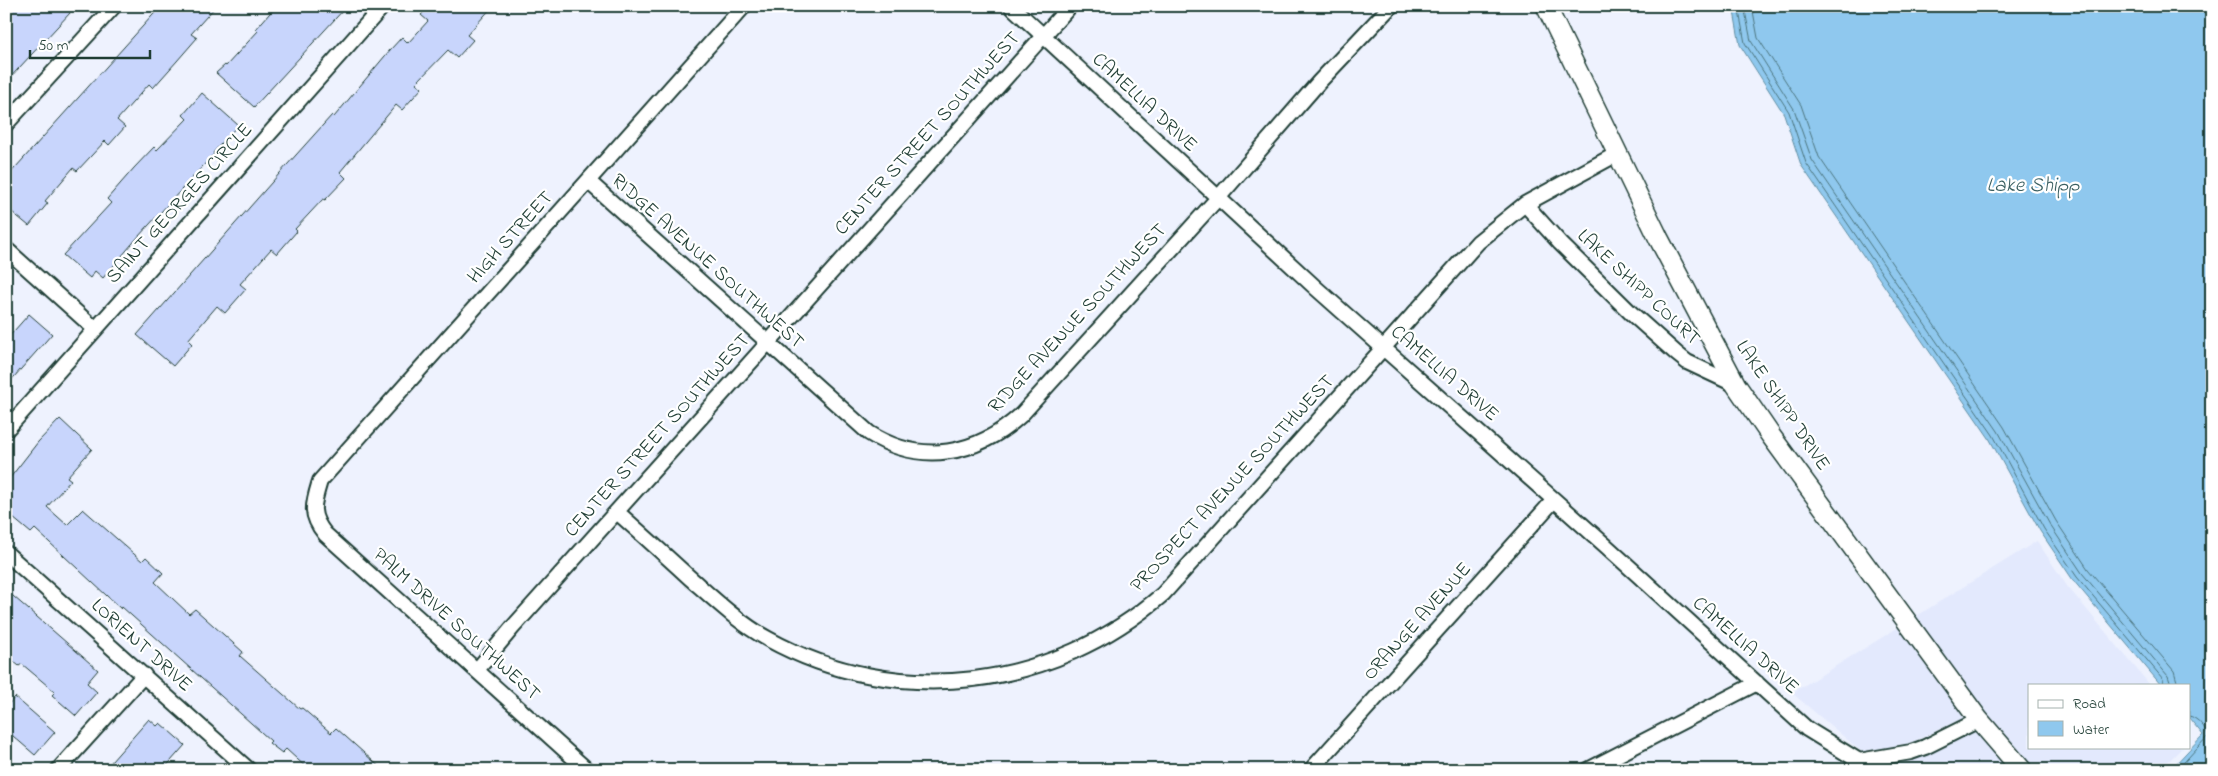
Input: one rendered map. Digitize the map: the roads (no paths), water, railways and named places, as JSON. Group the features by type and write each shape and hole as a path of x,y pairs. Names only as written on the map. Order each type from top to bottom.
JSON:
{"street":[{"path":"6,124 114,6"},
{"name":"SAINT GEORGES CIRCLE","path":"6,430 384,6"},
{"name":"HIGH STREET","path":"314,500 320,481 744,6"},
{"name":"CAMELLIA DRIVE","path":"1011,6 1218,198 1807,729 1855,766"},
{"name":"CENTER STREET SOUTHWEST","path":"477,670 513,627 1070,6"},
{"name":"RIDGE AVENUE SOUTHWEST","path":"588,181 859,425 880,440 911,451 951,452 966,449 990,438 1022,415 1218,198 1319,82 1391,6"},
{"name":"LAKE SHIPP DRIVE","path":"1546,6 1693,306 1736,385 1771,436 1979,720 2022,770"},
{"name":"PROSPECT AVENUE SOUTHWEST","path":"617,512 726,610 767,638 815,660 854,672 906,681 975,679 1024,670 1066,655 1100,639 1146,609 1163,594 1478,242 1525,204 1617,154"},
{"name":"LAKE SHIPP COURT","path":"1525,204 1560,243 1631,313 1677,354 1687,362 1736,385"},
{"path":"6,248 95,329"},
{"name":"PALM DRIVE SOUTHWEST","path":"314,500 313,510 317,524 325,534 587,770"},
{"name":"ORANGE AVENUE","path":"1311,770 1554,500"},
{"name":"LORIENT DRIVE","path":"6,553 249,770"},
{"path":"58,770 144,675"},
{"path":"1588,770 1757,683"},
{"path":"1855,766 1925,747 1979,720"}],"water":[{"name":"Lake Shipp","path":"1733,6 2212,6 2212,770 2170,770 2203,735 2190,719 2190,684 2160,684 2073,580 2040,531 1989,438 1801,165 1784,114 1740,45"}]}
